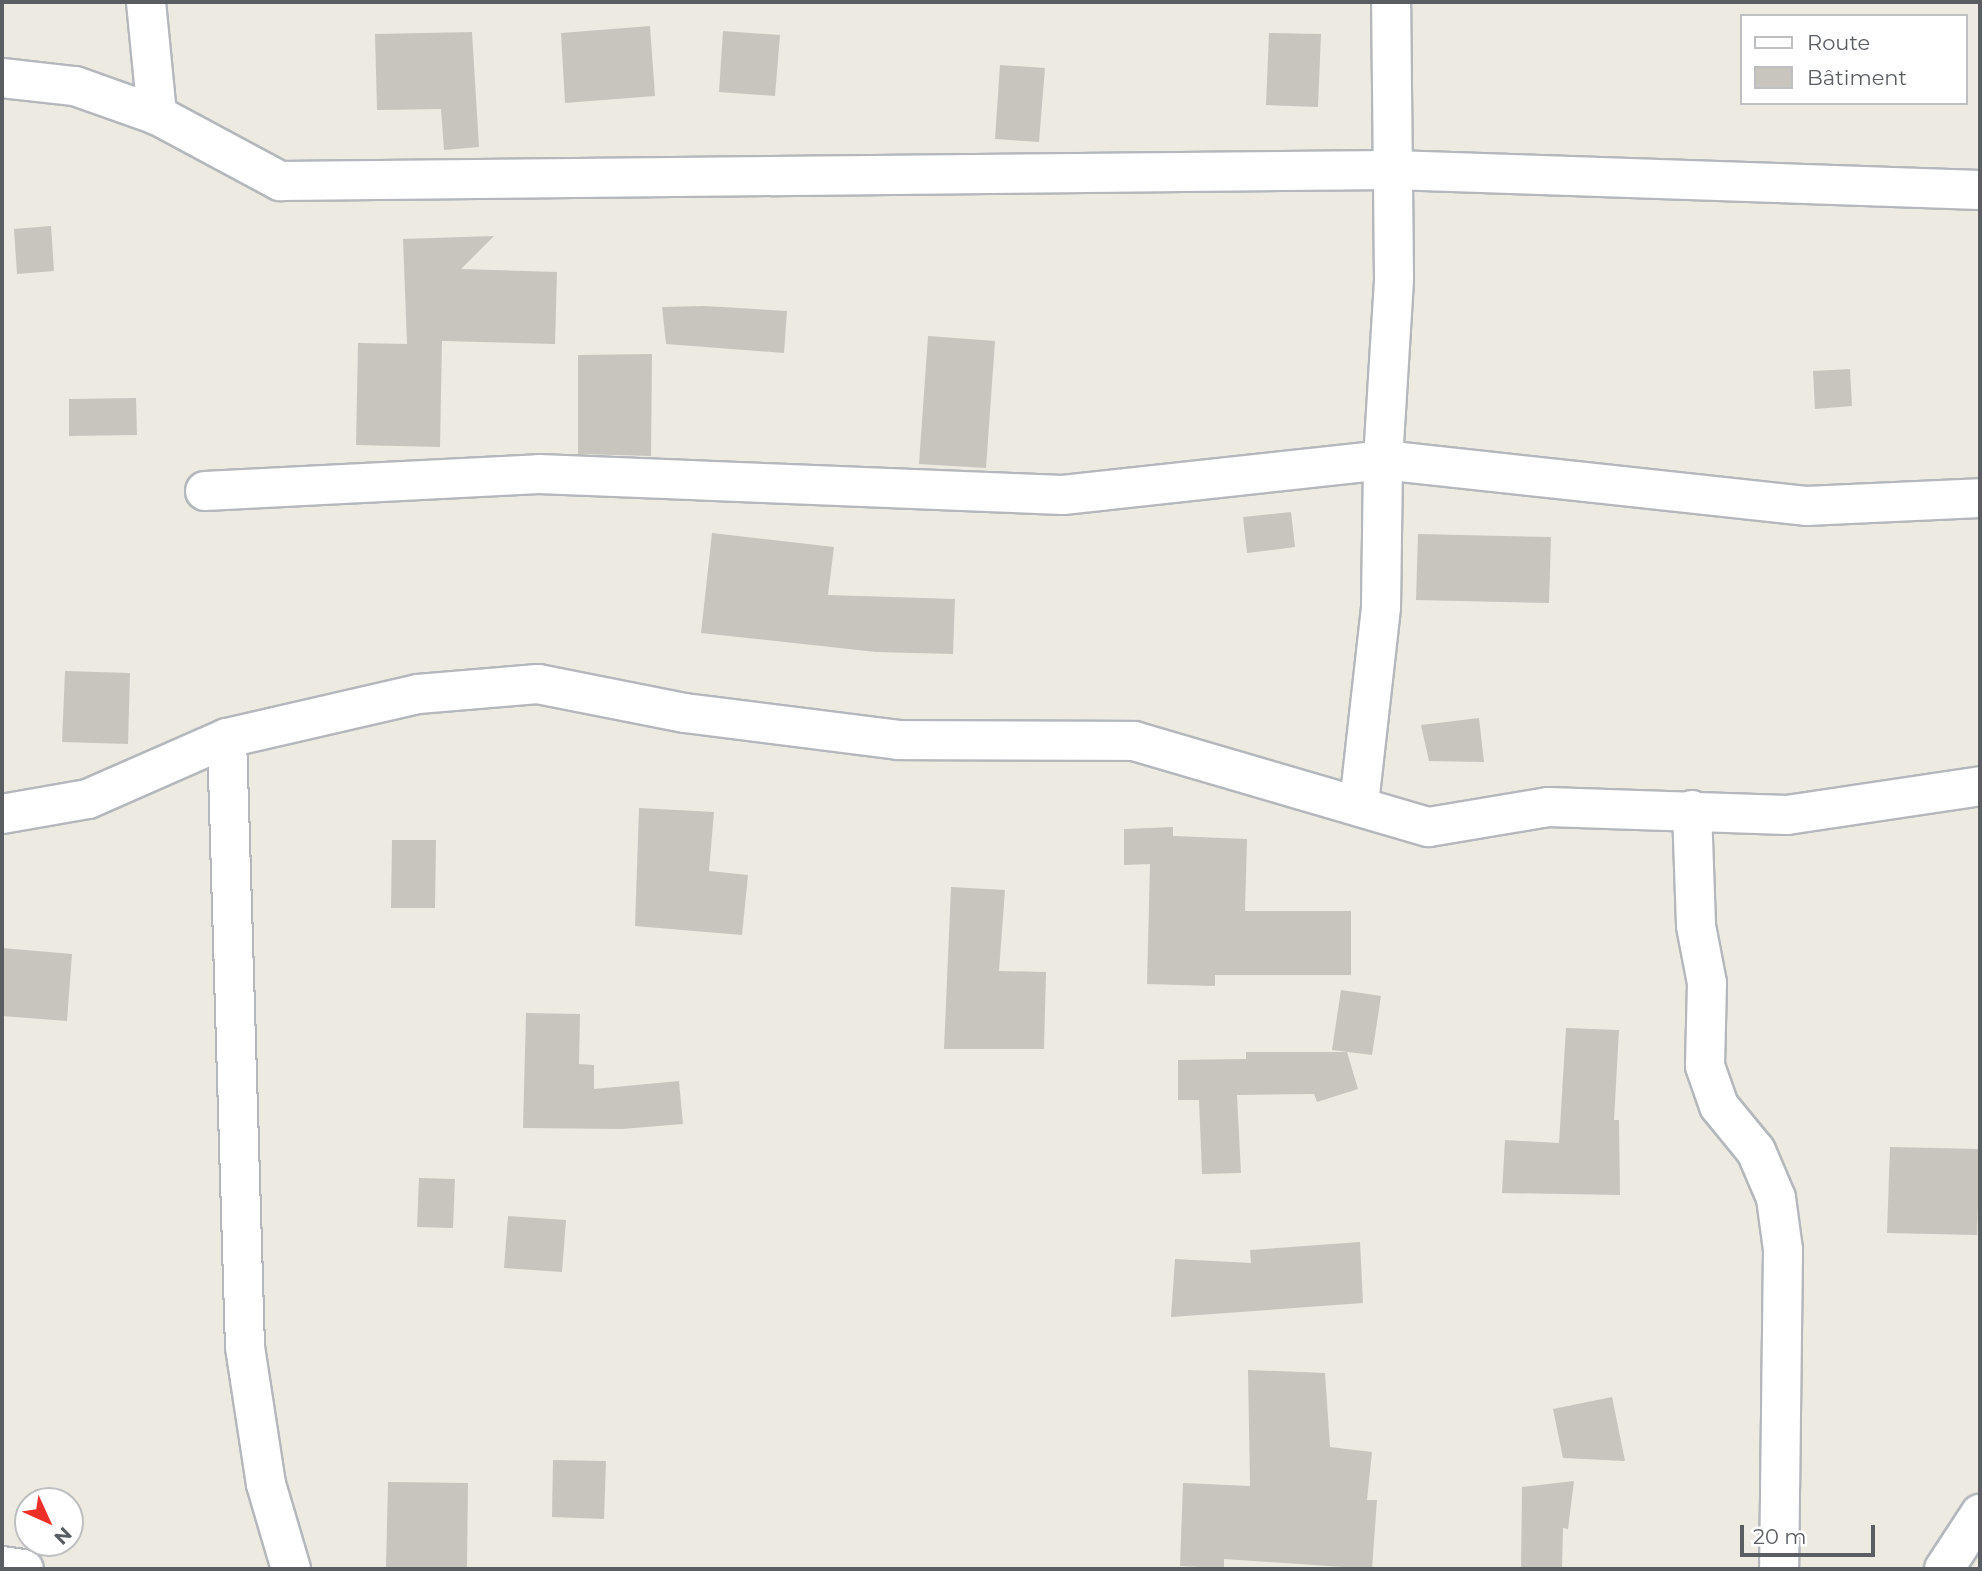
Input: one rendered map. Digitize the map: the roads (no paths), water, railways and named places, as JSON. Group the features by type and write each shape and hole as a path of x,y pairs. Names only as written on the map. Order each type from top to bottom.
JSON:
{"street":[{"path":"145,2 157,115"},
{"path":"1359,804 1381,607 1383,460 1394,278 1391,2"},
{"path":"2,78 75,86 157,115 280,181 1392,170 1980,190"},
{"path":"205,491 539,474 1063,495 1383,460 1806,506 1980,498"},
{"path":"2,814 88,799 226,738 418,694 538,684 685,713 898,740 1134,741 1359,804 1429,827 1548,807 1787,815 1980,786"},
{"path":"226,738 245,1347 266,1484 291,1569"},
{"path":"1692,810 1696,926 1707,983 1705,1066 1719,1106 1756,1151 1771,1186 1783,1250 1779,1569"},
{"path":"1944,1569 1980,1514"},
{"path":"2,1566 24,1569"}]}
